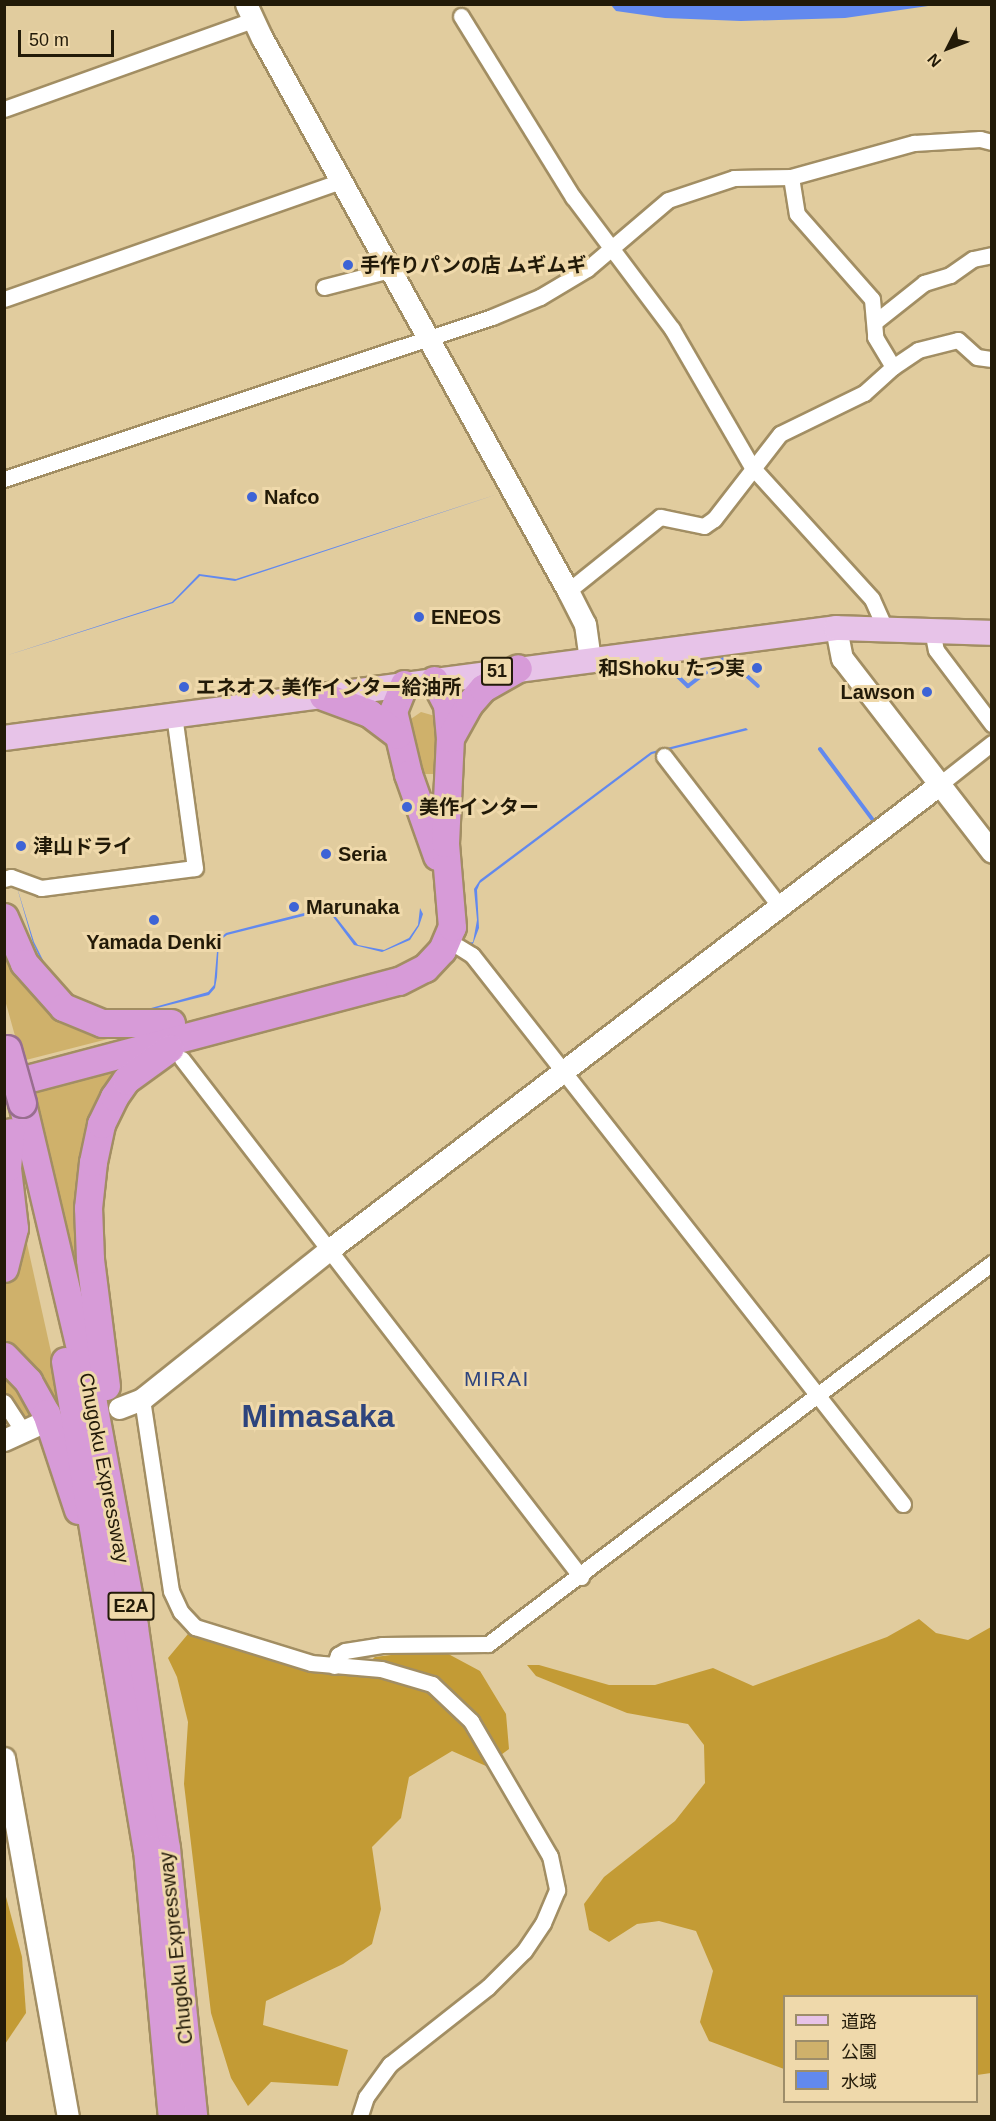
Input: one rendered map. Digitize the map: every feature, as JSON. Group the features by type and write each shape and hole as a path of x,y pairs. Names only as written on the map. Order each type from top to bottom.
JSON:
{"highway":[{"path":"450,738 469,704 483,688 518,668"},
{"path":"4,1268 14,1228 7,1168 10,1108 204,1032 399,981 425,968 442,950 452,927 445,843 450,738 447,704 434,680"},
{"path":"5,1053 143,1035 171,1023 369,970 393,968 414,960 434,943 443,923 436,845 408,774 393,711 404,684"},
{"path":"323,696 369,713 398,735"},
{"path":"4,917 24,963 63,1007 102,1023 171,1023"},
{"path":"128,1593 134,1562 90,1260 88,1208 93,1162 101,1124 126,1080 153,1059 204,1032"},
{"name":"Chugoku Expressway","path":"5,1053 10,1108 69,1377 129,1734 160,1968 172,2116"},
{"name":"Chugoku Expressway","path":"10,1108 91,1393 128,1593 166,1848 193,2116"},
{"path":"4,1356 28,1382 45,1413 77,1504 129,1734"}],"main road":[{"name":"51","path":"4,738 590,658 836,628 992,633"}],"street":[{"path":"4,109 249,12 426,337 568,591 585,624 590,658"},
{"path":"461,16 573,196 672,329 752,467 872,598 885,628"},
{"path":"4,479 426,337 492,317 540,297 612,250 668,200 734,178 791,177 914,143 980,139 992,142"},
{"path":"791,177 797,214 868,294 875,322 875,337 893,367"},
{"path":"4,299 341,181"},
{"path":"875,322 924,283 950,275 973,259 992,255"},
{"path":"324,288 390,270"},
{"path":"568,591 660,517 704,526 714,519 752,467 780,434 864,393 893,367 918,350 958,340 977,357 992,359"},
{"path":"836,628 842,658 992,852"},
{"path":"932,630 936,650 992,724"},
{"path":"4,879 10,877 41,888 195,868 174,714"},
{"path":"119,1408 142,1399 330,1250 992,742"},
{"path":"664,756 778,904"},
{"path":"459,947 472,955 903,1504"},
{"path":"182,1059 581,1577"},
{"path":"334,1666 338,1654 382,1645 488,1644 581,1577 992,1263"},
{"path":"142,1399 171,1591 181,1612 195,1627 311,1663 381,1669 432,1684 471,1721 550,1856 557,1890 543,1923 524,1951 488,1987 390,2064 366,2097 360,2116"},
{"path":"4,1402 23,1431"},
{"path":"4,1758 68,2116"}],"green space":[{"path":"421,712 435,716 440,724 438,773 421,774 408,721"},
{"path":"4,931 27,976 139,1031 22,1061 5,1000"},
{"path":"154,1050 93,1129 103,1398 28,1083"},
{"path":"22,1221 57,1379 70,1450 5,1349 4,1280"},
{"path":"5,1365 40,1418 22,1420 5,1395"}],"shaded area":[{"path":"919,1619 936,1633 968,1640 991,1627 991,2073 978,2075 978,1995 783,1995 783,2069 709,2041 700,2022 713,1971 696,1931 659,1921 637,1924 609,1942 589,1930 584,1904 604,1877 675,1821 705,1783 704,1745 688,1724 627,1713 536,1676 527,1665 539,1665 609,1685 655,1685 713,1668 753,1686 887,1637"},
{"path":"188,1634 301,1667 354,1676 375,1657 439,1649 480,1671 506,1714 509,1749 486,1766 452,1751 409,1777 401,1818 372,1847 381,1909 372,1944 343,1964 266,2001 263,2025 348,2050 338,2086 271,2082 248,2106 231,2078 211,2013 184,1784 188,1722 177,1677 168,1658"},
{"path":"5,1893 22,1957 26,2013 5,2044"}],"water":[{"path":"611,5 935,5 845,18 741,21 665,18 616,11"},
{"path":"498,494 235,581 200,576 173,603 5,656 172,602 199,574 236,579"},
{"path":"746,728 748,730 652,754 480,883 477,890 479,928 471,949 464,944 473,942 477,920 474,889 480,880 651,752"},
{"path":"16,884 34,942 51,976 82,1004 114,1012 144,1010 208,992 214,985 218,940 226,933 328,907 358,945 384,950 409,938 418,925 420,908 423,914 419,926 410,940 382,952 354,945 328,910 227,935 219,941 215,988 209,995 145,1011 114,1014 80,1006 49,977 33,943"}],"waterway":[{"path":"665,664 688,686 726,657 758,686"},
{"path":"820,749 873,820 877,820"}],"place":[{"name":"手作りパンの店 ムギムギ","path":"348,265"},
{"name":"Nafco","path":"252,497"},
{"name":"ENEOS","path":"419,617"},
{"name":"和Shoku たつ実","path":"757,668"},
{"name":"エネオス 美作インター給油所","path":"184,687"},
{"name":"Lawson","path":"927,692"},
{"name":"美作インター","path":"407,807"},
{"name":"津山ドライ","path":"21,846"},
{"name":"Seria","path":"326,854"},
{"name":"Marunaka","path":"294,907"},
{"name":"Yamada Denki","path":"154,920"}],"district":[{"name":"MIRAI","path":"497,1379"},
{"name":"Mimasaka","path":"318,1416"}]}
